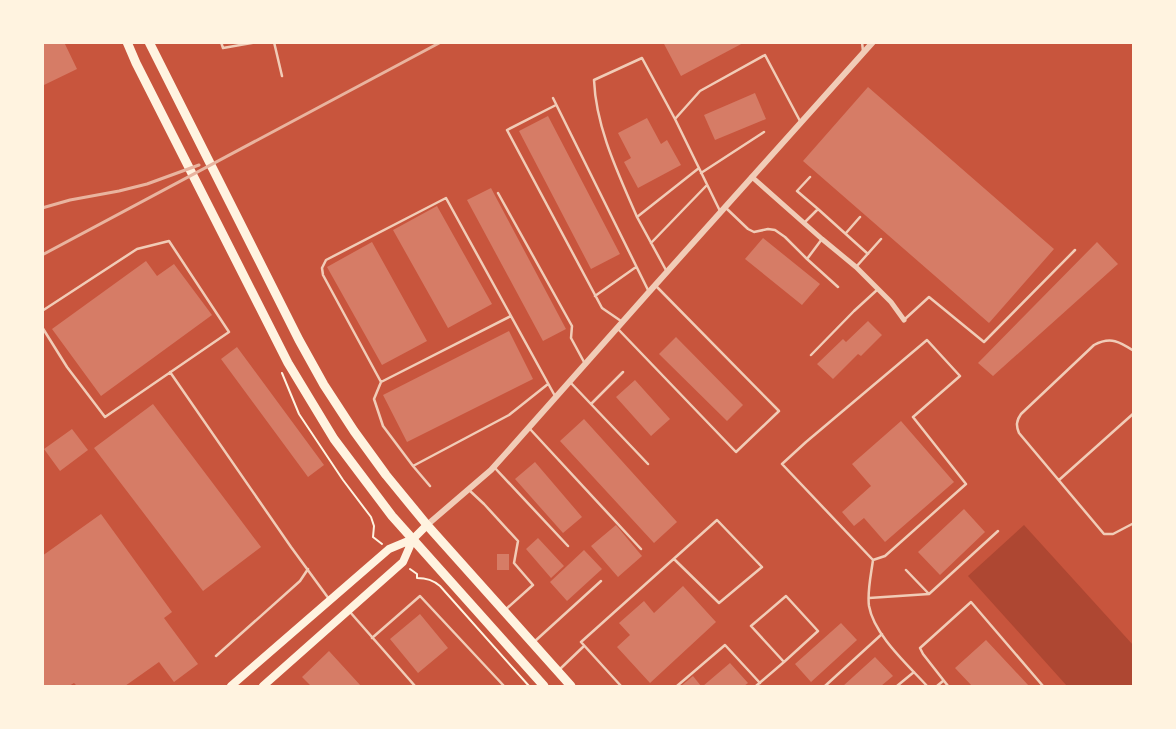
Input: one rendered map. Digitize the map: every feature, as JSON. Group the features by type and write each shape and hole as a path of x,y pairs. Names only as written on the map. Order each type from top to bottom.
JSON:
{"highway":[{"path":"127,42 288,363 334,439 385,507 544,686"},
{"path":"149,42 299,340 324,385 354,431 386,475 427,525 571,686"}],"main road":[{"path":"231,686 388,550 413,539 427,525"},
{"path":"266,686 403,562 413,539"}],"street":[{"path":"427,525 494,466 873,42"},
{"path":"752,177 856,267 891,302 904,320"}],"lane":[{"path":"221,42 223,48 258,42"},
{"path":"274,42 282,76"},
{"path":"862,42 863,54"},
{"path":"675,119 700,90 765,55 801,122"},
{"path":"667,272 637,217 617,171 595,97 594,80 642,58 675,119 707,186 722,209 748,230 754,232 768,229 775,230 785,237 838,287"},
{"path":"553,98 649,292"},
{"path":"556,105 507,130 602,308 619,324 736,452 779,411 654,285"},
{"path":"701,173 764,132"},
{"path":"637,217 699,168"},
{"path":"810,177 797,191 868,254"},
{"path":"651,243 707,186"},
{"path":"498,192 572,326 571,338 585,364"},
{"path":"381,382 323,276 322,268 326,260 446,198 556,397"},
{"path":"804,223 818,209"},
{"path":"846,233 860,218"},
{"path":"807,259 822,239"},
{"path":"856,267 881,239"},
{"path":"42,311 137,249 169,241 229,332 105,417 67,367 42,327"},
{"path":"904,320 929,297 984,342 1076,250"},
{"path":"595,296 636,267"},
{"path":"811,355 878,289"},
{"path":"430,486 383,426 374,399 381,382 511,316"},
{"path":"873,560 885,556 966,484 913,417 960,376 927,340 782,464 873,560 869,598 872,616 877,628 927,686"},
{"path":"1134,352 1116,341 1108,340 1094,345 1021,414 1016,422 1019,433 1104,534 1112,534 1134,523"},
{"path":"170,372 330,600"},
{"path":"591,404 623,372"},
{"path":"569,381 648,464"},
{"path":"413,466 510,415 548,384"},
{"path":"1059,480 1134,413"},
{"path":"529,428 641,549"},
{"path":"494,466 568,546"},
{"path":"468,490 484,504 518,541 514,563 533,585 504,611"},
{"path":"621,686 581,642 717,520 762,567 719,603 674,559"},
{"path":"869,598 929,594 998,531"},
{"path":"216,656 300,580 308,569"},
{"path":"906,570 929,594"},
{"path":"532,643 601,581"},
{"path":"372,638 420,596 504,686"},
{"path":"756,686 784,662 818,631 786,596 752,626 784,662"},
{"path":"948,686 920,648 971,602 1042,686"},
{"path":"348,611 415,686"},
{"path":"825,686 882,634"},
{"path":"678,686 725,645 760,683"},
{"path":"557,671 584,646"},
{"path":"897,686 914,672"},
{"path":"937,686 943,681"}],"path":[{"path":"416,574 417,578 430,579 440,586 529,686"}],"shaded area":[{"path":"1024,525 1133,645 1133,686 1067,686 968,576"}],"building":[{"path":"42,42 64,42 77,69 44,85 42,81"},
{"path":"663,42 745,42 681,76"},
{"path":"868,87 1054,249 989,323 803,161"},
{"path":"755,93 766,119 715,140 704,115"},
{"path":"548,116 620,254 591,269 519,131"},
{"path":"647,118 661,144 667,140 681,165 638,188 624,162 631,158 618,133"},
{"path":"491,188 566,329 543,341 467,200"},
{"path":"437,206 492,304 448,328 393,230"},
{"path":"763,238 820,284 802,305 745,259"},
{"path":"372,242 427,341 382,365 327,267"},
{"path":"1097,242 1118,264 993,376 978,363"},
{"path":"146,261 157,276 174,264 212,315 101,396 52,329"},
{"path":"868,321 882,335 861,356 858,354 833,379 817,364 843,339 846,342"},
{"path":"509,331 533,379 407,442 383,395"},
{"path":"676,337 743,405 727,421 659,354"},
{"path":"237,347 324,465 308,477 221,359"},
{"path":"635,380 670,419 651,436 616,397"},
{"path":"153,404 261,547 203,591 94,448"},
{"path":"584,419 677,522 654,543 560,441"},
{"path":"901,421 954,482 885,542 864,518 854,526 842,512 871,486 852,464"},
{"path":"72,429 88,450 60,471 44,449"},
{"path":"535,462 582,517 563,533 515,479"},
{"path":"964,509 985,532 940,575 918,552"},
{"path":"101,514 172,612 164,618 198,664 174,682 159,662 125,686 77,686 74,683 69,686 42,686 42,556"},
{"path":"616,525 642,556 618,577 591,546"},
{"path":"538,538 564,566 551,578 526,549"},
{"path":"584,550 602,569 567,601 550,582"},
{"path":"497,554 509,554 509,570 497,570"},
{"path":"683,586 716,622 650,683 617,647 630,635 619,623 644,601 654,613"},
{"path":"420,614 448,648 418,673 390,639"},
{"path":"841,623 857,640 811,682 795,664"},
{"path":"986,640 1029,686 972,686 955,668"},
{"path":"329,651 361,686 311,686 302,677"},
{"path":"875,657 893,676 881,686 843,686"},
{"path":"730,663 748,683 744,686 703,686"},
{"path":"693,676 701,686 681,686"}],"railway":[{"path":"42,255 441,42"},
{"path":"42,208 70,200 147,184 199,165"}]}
